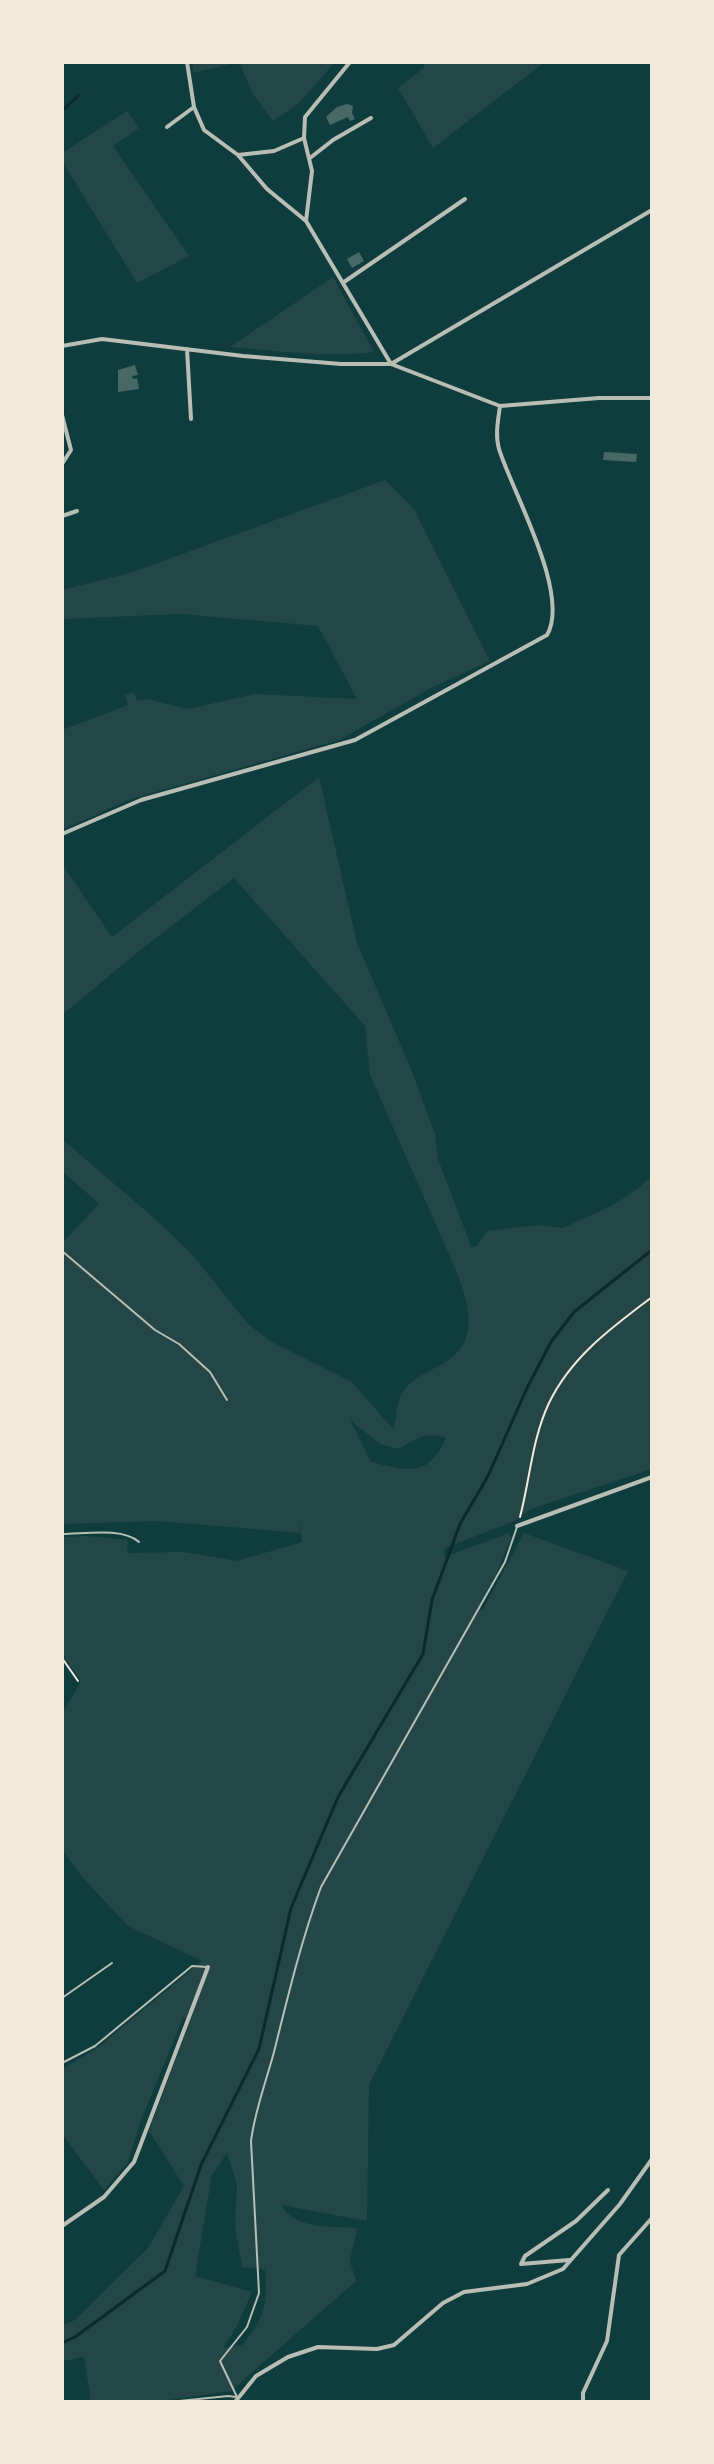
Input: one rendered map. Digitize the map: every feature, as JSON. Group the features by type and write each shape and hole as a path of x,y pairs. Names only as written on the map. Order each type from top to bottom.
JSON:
{"street":[{"path":"187,62 194,107 204,130 238,155 267,189 306,221 391,364"},
{"path":"306,221 312,171 304,138 305,117 350,62"},
{"path":"167,127 194,107"},
{"path":"310,158 333,140 371,118"},
{"path":"238,155 274,151 304,138"},
{"path":"344,282 465,199"},
{"path":"391,364 652,210"},
{"path":"62,346 102,339 335,363 391,364 500,406 599,398 652,398"},
{"path":"187,349 191,419"},
{"path":"62,834 141,800 355,740 547,635 552,626 553,612 529,518 499,448 497,431 500,406"},
{"path":"62,415 71,450 62,464"},
{"path":"62,516 77,511"},
{"path":"517,1526 652,1477"},
{"path":"62,2226 104,2197 134,2162 208,1967"},
{"path":"236,2400 256,2376 288,2357 318,2347 377,2349 394,2345 443,2303 464,2292 527,2284 563,2269 620,2204 652,2159"},
{"path":"569,2260 521,2264 525,2256 557,2236 608,2190"},
{"path":"583,2402 583,2393 607,2341 619,2255 652,2218"}],"lane":[{"path":"62,1251 155,1330 179,1344 210,1372 227,1400"},
{"path":"236,2400 220,2361 247,2327 259,2293 251,2141 254,2116 273,2056 302,1937 321,1887 505,1562 517,1526"},
{"path":"62,1534 113,1534 133,1537 139,1542"},
{"path":"62,1998 112,1963"},
{"path":"62,2063 95,2046 192,1966 208,1967"},
{"path":"169,2402 228,2396 236,2400"}],"path":[{"path":"517,1526 531,1458 549,1402 588,1349 608,1329 652,1297"},
{"path":"62,1658 78,1681"}],"shaded area":[{"path":"192,62 239,62 193,73"},
{"path":"239,62 335,62 299,103 273,121 253,94"},
{"path":"423,62 545,62 433,148 398,88 425,67"},
{"path":"127,111 139,128 113,146 189,256 137,283 62,161 62,153"},
{"path":"333,277 374,352 320,354 230,347"},
{"path":"385,480 414,509 490,661 433,687 339,740 131,799 62,830 62,730 128,705 125,695 134,692 137,701 147,699 188,709 255,694 357,699 318,626 181,614 62,619 62,590 130,573"},
{"path":"319,777 357,943 411,1069 435,1134 438,1159 471,1246 476,1247 487,1231 537,1225 563,1228 613,1205 652,1176 652,1469 531,1509 512,1522 445,1548 444,1557 509,1533 511,1538 496,1574 477,1609 483,1609 524,1533 628,1571 369,2085 367,2221 281,2205 295,2219 305,2223 357,2228 350,2261 356,2281 231,2391 153,2402 91,2402 84,2357 62,2361 62,2326 75,2320 148,2248 184,2186 149,2131 191,2019 183,2018 141,2120 128,2162 104,2190 62,2134 62,2069 97,2048 202,1961 128,1926 83,1878 62,1850 62,1714 81,1681 62,1654 62,1537 128,1540 127,1553 183,1552 237,1561 302,1542 299,1519 300,1533 158,1521 62,1524 62,1243 99,1204 62,1171 62,1139 191,1253 248,1324 270,1341 352,1382 393,1429 402,1393 461,1348 469,1325 456,1270 370,1075 365,1026 234,878 62,1015 62,864 112,937","holes":["350,1420 380,1444 399,1449 427,1436 446,1438 432,1460 424,1466 396,1468 371,1462","227,2153 237,2185 235,2226 242,2267 265,2270 266,2292 260,2319 249,2336 242,2345 223,2348 252,2292 195,2276 212,2175"]}],"building":[{"path":"353,106 355,119 350,121 348,117 330,125 326,117 337,107"},
{"path":"359,252 364,261 352,268 347,259"},
{"path":"135,365 138,375 132,376 133,379 137,378 139,389 118,392 118,370"},
{"path":"604,452 637,454 636,462 603,460"}],"waterway":[{"path":"62,111 79,95"},
{"path":"62,2343 75,2337 165,2271 201,2165 259,2049 291,1908 338,1797 423,1654 432,1600 460,1524 488,1476 551,1342 574,1312 652,1250"}]}
